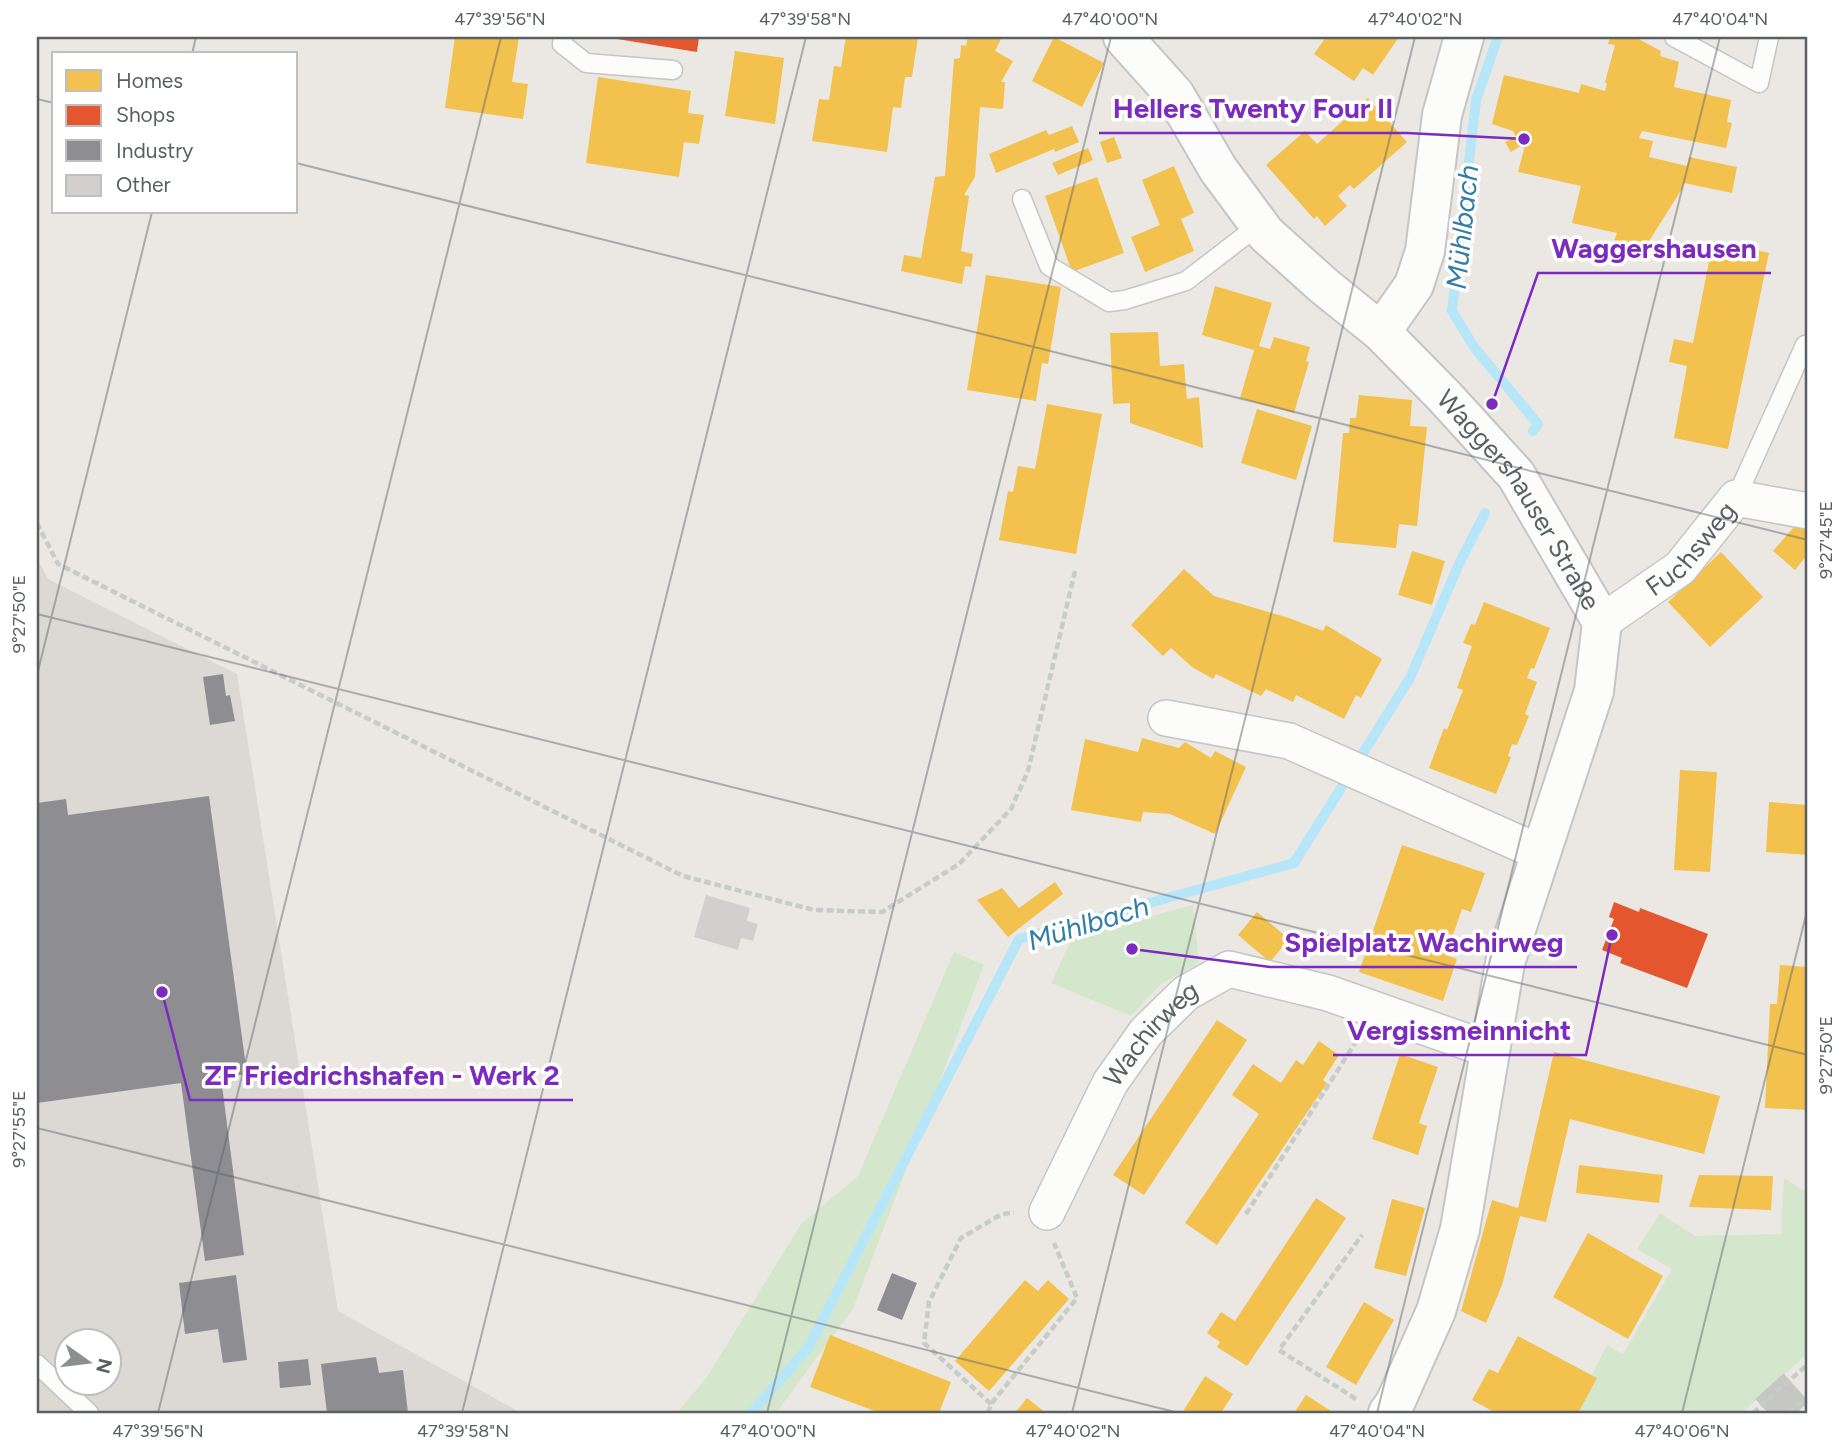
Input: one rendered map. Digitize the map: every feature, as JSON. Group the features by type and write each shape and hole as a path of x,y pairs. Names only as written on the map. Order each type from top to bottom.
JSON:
{"street":[{"name":"Waggershauser Straße","path":"1123,37 1175,95 1218,169 1266,234 1381,332 1516,475 1602,622 1594,691 1505,963 1461,1229 1436,1311 1388,1407"},
{"path":"1381,332 1414,285 1425,251 1442,115 1464,37"},
{"path":"1736,498 1808,510"},
{"name":"Fuchsweg","path":"1602,622 1680,568 1736,498"},
{"path":"1166,718 1289,741 1541,853"},
{"name":"Wachirweg","path":"1047,1212 1110,1083 1146,1032 1186,993 1229,970 1328,993 1490,1050"}],"lane":[{"path":"563,37 562,44 586,63 673,70"},
{"path":"1674,37 1759,83 1769,37"},
{"path":"1022,199 1049,266 1109,302 1125,300 1186,281 1259,225"},
{"name":"Fuchsweg","path":"1736,498 1805,345 1808,344"},
{"path":"37,1364 89,1413"}],"path":[{"path":"37,523 58,564 671,870 684,876 814,910 882,912 959,864 1011,809 1028,771 1075,571"},
{"path":"1246,1213 1376,1010"},
{"path":"988,1413 991,1404 1077,1298 1057,1255 1047,1212 1002,1214 961,1238 929,1302 924,1343 991,1404"},
{"path":"1362,1235 1279,1350 1388,1407"},
{"path":"1753,1413 1808,1364"},
{"path":"1788,1413 1808,1397"}],"shaded area":[{"path":"37,558 48,579 237,674 338,1311 521,1413 37,1413"}],"green space":[{"path":"1193,905 1199,963 1161,984 1131,1016 1051,983 1073,936"},
{"path":"954,952 984,965 853,1309 776,1413 677,1413 707,1377 801,1224 858,1176"},
{"path":"1784,1178 1808,1193 1808,1353 1742,1413 1572,1413 1607,1345 1623,1354 1672,1269 1637,1249 1660,1213 1695,1236 1781,1234"}],"building: Homes":[{"path":"455,37 519,37 512,82 528,84 523,119 445,108"},
{"path":"846,37 918,37 912,77 905,77 901,108 893,107 887,152 812,141 819,99 829,100 834,66 841,67"},
{"path":"968,37 1001,39 995,51 1013,61 1001,82 1005,82 1003,109 980,107 975,177 964,195 969,196 961,251 973,254 971,267 965,266 962,284 901,271 904,255 921,258 935,177 945,176 954,59 960,58 961,45 966,46"},
{"path":"1054,37 1104,63 1082,107 1032,81"},
{"path":"1326,37 1399,37 1373,75 1363,68 1354,81 1314,54"},
{"path":"1610,37 1635,37 1661,51 1660,56 1679,62 1674,87 1731,100 1727,122 1732,123 1726,148 1642,131 1639,138 1653,141 1649,157 1687,166 1689,157 1737,167 1732,193 1684,183 1642,252 1612,246 1617,233 1572,223 1581,186 1518,172 1524,149 1522,145 1511,152 1505,142 1516,137 1513,131 1492,124 1504,75 1579,93 1581,84 1605,91 1615,45 1608,44"},
{"path":"735,51 784,58 775,124 725,116"},
{"path":"598,77 691,91 688,113 704,115 699,144 684,142 679,177 586,163"},
{"path":"1368,98 1407,142 1354,189 1350,185 1338,196 1347,206 1325,226 1317,216 1314,219 1266,165 1305,131 1317,144"},
{"path":"1072,126 1079,142 1055,152 1054,149 996,173 989,154 1046,130 1049,135"},
{"path":"1114,137 1122,158 1107,163 1100,142"},
{"path":"1088,148 1093,160 1058,175 1052,163"},
{"path":"1174,166 1194,213 1181,219 1194,251 1145,272 1131,237 1160,225 1142,180"},
{"path":"1097,177 1124,253 1072,272 1045,196"},
{"path":"1713,241 1769,253 1728,449 1674,438 1687,366 1669,362 1674,339 1693,343"},
{"path":"986,275 1061,287 1048,364 1042,363 1036,401 967,390"},
{"path":"1215,286 1272,303 1259,346 1270,349 1274,337 1310,347 1306,361 1309,362 1294,413 1240,398 1254,350 1202,335"},
{"path":"1158,332 1160,366 1184,364 1187,399 1199,397 1203,448 1130,423 1130,403 1113,404 1110,333"},
{"path":"1359,395 1412,400 1410,426 1427,427 1417,526 1399,524 1396,548 1333,542 1343,433 1349,433 1350,418 1356,418"},
{"path":"1047,404 1102,414 1076,554 999,540 1008,491 1013,492 1018,466 1035,469"},
{"path":"1257,409 1312,426 1296,480 1241,463"},
{"path":"1799,521 1808,528 1808,554 1795,570 1773,551"},
{"path":"1412,551 1445,561 1432,605 1398,595"},
{"path":"1721,552 1763,597 1710,647 1668,602"},
{"path":"1184,569 1214,596 1323,631 1326,625 1382,659 1361,698 1356,695 1344,719 1296,695 1293,702 1266,689 1261,696 1216,674 1213,679 1192,667 1171,648 1163,656 1131,625"},
{"path":"1484,602 1550,628 1534,669 1531,668 1527,678 1537,682 1525,714 1529,716 1517,745 1512,744 1508,756 1511,757 1496,794 1429,768 1444,728 1447,730 1463,690 1457,688 1472,646 1463,643 1471,624 1475,625"},
{"path":"1142,738 1179,748 1185,742 1211,758 1215,751 1246,767 1215,834 1170,814 1143,812 1141,822 1071,810 1085,739 1138,752"},
{"path":"1680,770 1717,772 1710,872 1674,870"},
{"path":"1769,802 1808,805 1808,855 1766,852"},
{"path":"1402,845 1485,873 1471,912 1462,909 1446,955 1457,959 1443,1001 1359,972"},
{"path":"1055,882 1063,894 1008,937 977,900 1002,888 1019,908"},
{"path":"1257,912 1289,939 1270,962 1238,935"},
{"path":"1780,965 1808,967 1808,1110 1765,1108 1770,1004 1777,1004"},
{"path":"1217,1020 1247,1040 1144,1195 1113,1175"},
{"path":"1319,1041 1339,1055 1323,1080 1327,1083 1217,1245 1185,1223 1259,1114 1232,1095 1253,1064 1281,1083 1296,1060 1303,1065"},
{"path":"1554,1052 1720,1096 1704,1154 1570,1119 1546,1222 1520,1216 1502,1285 1486,1323 1461,1311 1492,1200 1518,1208"},
{"path":"1400,1054 1438,1067 1419,1123 1427,1126 1418,1155 1372,1139"},
{"path":"1579,1165 1663,1175 1659,1203 1576,1193"},
{"path":"1699,1175 1773,1176 1771,1210 1689,1207"},
{"path":"1316,1198 1346,1218 1247,1366 1217,1347 1220,1342 1207,1333 1221,1312 1235,1321"},
{"path":"1392,1199 1425,1208 1406,1276 1374,1268"},
{"path":"1588,1233 1663,1276 1628,1339 1553,1297"},
{"path":"1025,1280 1038,1291 1048,1280 1069,1299 989,1391 955,1361"},
{"path":"1364,1302 1394,1320 1356,1385 1326,1367"},
{"path":"830,1335 951,1382 939,1413 880,1413 810,1387"},
{"path":"1518,1336 1597,1378 1578,1413 1496,1413 1472,1400 1489,1369 1498,1373"},
{"path":"1205,1376 1233,1394 1221,1413 1182,1413"},
{"path":"1306,1395 1334,1413 1294,1413"},
{"path":"1027,1398 1046,1413 1015,1413"}],"building: Shops":[{"path":"605,37 699,37 697,52"},
{"path":"1614,902 1639,912 1640,908 1708,934 1687,988 1620,963 1622,958 1602,950 1614,919 1609,917"}],"building: Industry":[{"path":"223,674 226,696 230,695 235,721 210,725 203,677"},
{"path":"209,796 247,1074 221,1078 244,1255 205,1261 181,1083 37,1103 37,803 66,799 68,815"},
{"path":"892,1273 917,1283 902,1320 877,1310"},
{"path":"236,1275 247,1360 223,1363 218,1329 185,1334 179,1283"},
{"path":"376,1357 379,1373 403,1370 408,1413 327,1413 321,1364"},
{"path":"308,1359 311,1385 280,1388 278,1362"}],"building: Other":[{"path":"706,895 750,908 747,921 758,924 753,941 741,938 738,950 694,937"}],"waterway":[{"name":"Mühlbach","path":"1498,37 1476,100 1452,311 1474,347 1538,424 1533,431"},
{"name":"Mühlbach","path":"751,1413 808,1348 1019,939 1294,863 1410,678 1459,564 1485,513"}],"tunnel":[{"path":"1768,1413 1808,1377"}],"place":[{"name":"Hellers Twenty Four II","path":"1524,139"},
{"name":"Waggershausen","path":"1492,404"},
{"name":"Vergissmeinnicht","path":"1612,935"},
{"name":"Spielplatz Wachirweg","path":"1132,949"},
{"name":"ZF Friedrichshafen - Werk 2","path":"162,992"}]}
